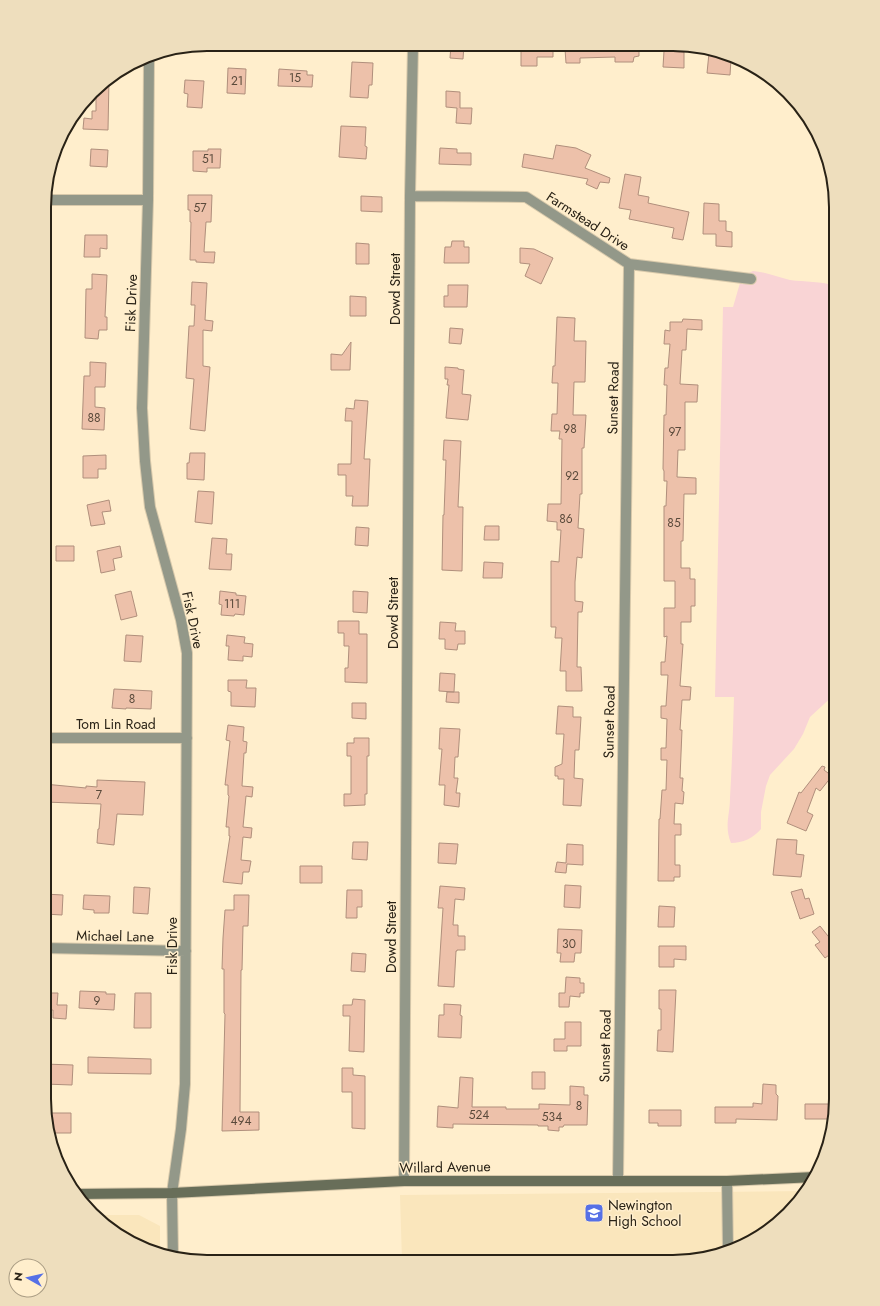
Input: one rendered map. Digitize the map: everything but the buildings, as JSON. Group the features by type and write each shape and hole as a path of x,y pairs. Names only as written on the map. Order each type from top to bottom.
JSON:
{"main road":[{"name":"Willard Avenue","path":"83,1194 172,1193 404,1181 727,1181 808,1177"}],"street":[{"name":"Dowd Street","path":"404,1181 410,196 413,51"},
{"name":"Fisk Drive","path":"149,62 148,200 142,408 145,461 150,507 181,620 187,653 185,1084 181,1129 172,1193 173,1251"},
{"name":"Farmstead Drive","path":"410,196 526,197 629,264 751,279"},
{"path":"51,200 148,200"},
{"name":"Sunset Road","path":"618,1180 629,264"},
{"name":"Tom Lin Road","path":"51,738 187,738"},
{"name":"Michael Lane","path":"51,948 186,951"},
{"path":"727,1181 728,1245"}],"shaded area":[{"path":"753,271 767,273 790,280 829,284 829,699 810,717 803,734 794,749 770,775 766,786 761,812 761,829 748,839 731,843 728,826 734,697 715,697 723,307 733,307 740,283 745,275"},
{"name":"Newington High School","path":"799,1191 768,1223 742,1239 714,1250 684,1255 402,1255 400,1195"},
{"path":"103,1215 139,1215 160,1226 160,1248 138,1239 120,1229"}],"place":[{"name":"Newington High School","path":"594,1213"}]}
